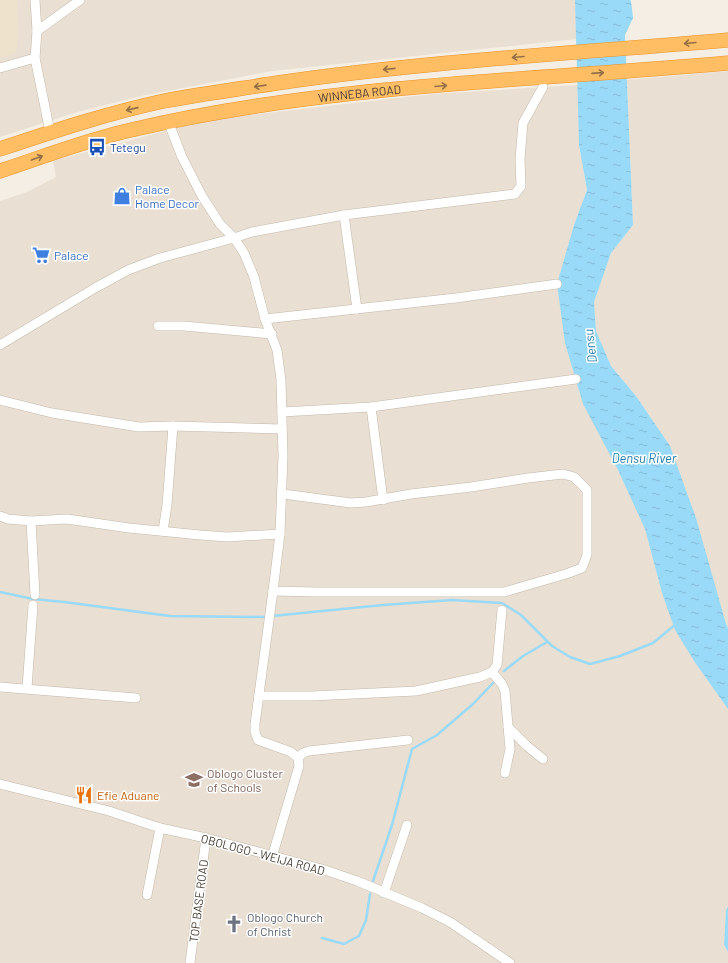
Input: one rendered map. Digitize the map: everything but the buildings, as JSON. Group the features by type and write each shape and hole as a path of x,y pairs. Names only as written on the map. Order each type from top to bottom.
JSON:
{"highway":[{"name":"WINNEBA ROAD","path":"0,149 50,132 121,111 200,94 331,76 557,54 728,40"},
{"name":"WINNEBA ROAD","path":"0,171 128,130 218,112 337,94 728,63"}],"street":[{"path":"35,0 35,58 50,132"},
{"path":"36,31 80,0"},
{"path":"0,68 35,58"},
{"path":"0,345 128,270 160,258 252,232 344,215 515,194 521,186 520,159 523,123 543,87"},
{"path":"168,121 182,157 202,196 220,224 234,238 244,253 254,277 265,319 277,350 281,380 284,456 283,494 280,534 255,732 258,740 291,752 298,758 299,766 272,857"},
{"path":"344,215 357,309"},
{"path":"265,319 456,298 558,284"},
{"path":"158,326 184,326 272,334"},
{"path":"282,412 371,407 576,380"},
{"path":"0,400 52,413 139,427 172,426 282,429"},
{"path":"371,407 383,500"},
{"path":"163,531 167,505 172,426"},
{"path":"273,590 331,593 504,592 582,568 587,555 587,490 574,477 563,474 411,494 371,502 351,502 283,494"},
{"path":"0,516 8,519 67,519 129,528 227,537 280,534"},
{"path":"31,520 35,594"},
{"path":"27,688 34,605"},
{"path":"259,696 312,696 416,691 468,680 492,672 497,665 502,610"},
{"path":"492,672 502,684 505,691 510,749 505,773"},
{"path":"0,687 136,698"},
{"path":"508,727 527,746 543,759"},
{"path":"298,758 303,753 309,751 408,740"},
{"name":"OBOLOGO - WEIJA ROAD","path":"0,784 109,811 160,828 206,838 272,857 325,870 422,908 450,922 510,963"},
{"path":"384,893 407,825"},
{"path":"147,895 160,828"},
{"name":"TOP BASE ROAD","path":"190,963 206,838"}],"shaded area":[{"path":"0,0 575,0 577,39 272,71 141,96 77,112 0,137"},
{"path":"0,0 17,0 18,35 16,53 0,58"},
{"path":"728,71 728,628 670,446 636,396 611,366 596,331 594,302 611,253 633,225 627,80"},
{"path":"578,85 579,145 587,190 574,225 558,284 618,470 645,529 662,593 696,664 728,709 728,906 726,910 724,945 728,952 728,963 0,963 0,201 27,192 56,177 53,161 206,120 433,94"}],"water":[{"name":"Densu River","path":"575,0 631,1 633,18 625,35 633,225 611,253 594,302 596,331 611,366 636,396 670,446 696,518 728,628 728,709 696,664 675,630 662,593 645,529 618,470 583,404 565,343 557,284 574,225 587,190 579,145"},
{"path":"728,906 728,952 724,945 726,910"}],"waterway":[{"path":"0,592 33,599 170,616 268,617"},
{"path":"272,616 452,600 502,603 521,615 552,646 570,657 590,664 620,656 653,643 676,624"},
{"path":"504,671 523,656 547,642"},
{"path":"373,881 392,825 412,749 437,735 473,704 493,683"},
{"path":"322,938 344,944 359,936 366,920 370,894"}],"place":[{"name":"Tetegu","path":"97,147"},
{"name":"Palace Home Decor","path":"122,196"},
{"name":"Palace","path":"41,255"},
{"name":"Oblogo Cluster of Schools","path":"194,780"},
{"name":"Efie Aduane","path":"84,795"},
{"name":"Oblogo Church of Christ","path":"234,924"}],"water label":[{"name":"Densu","path":"590,346"}]}
